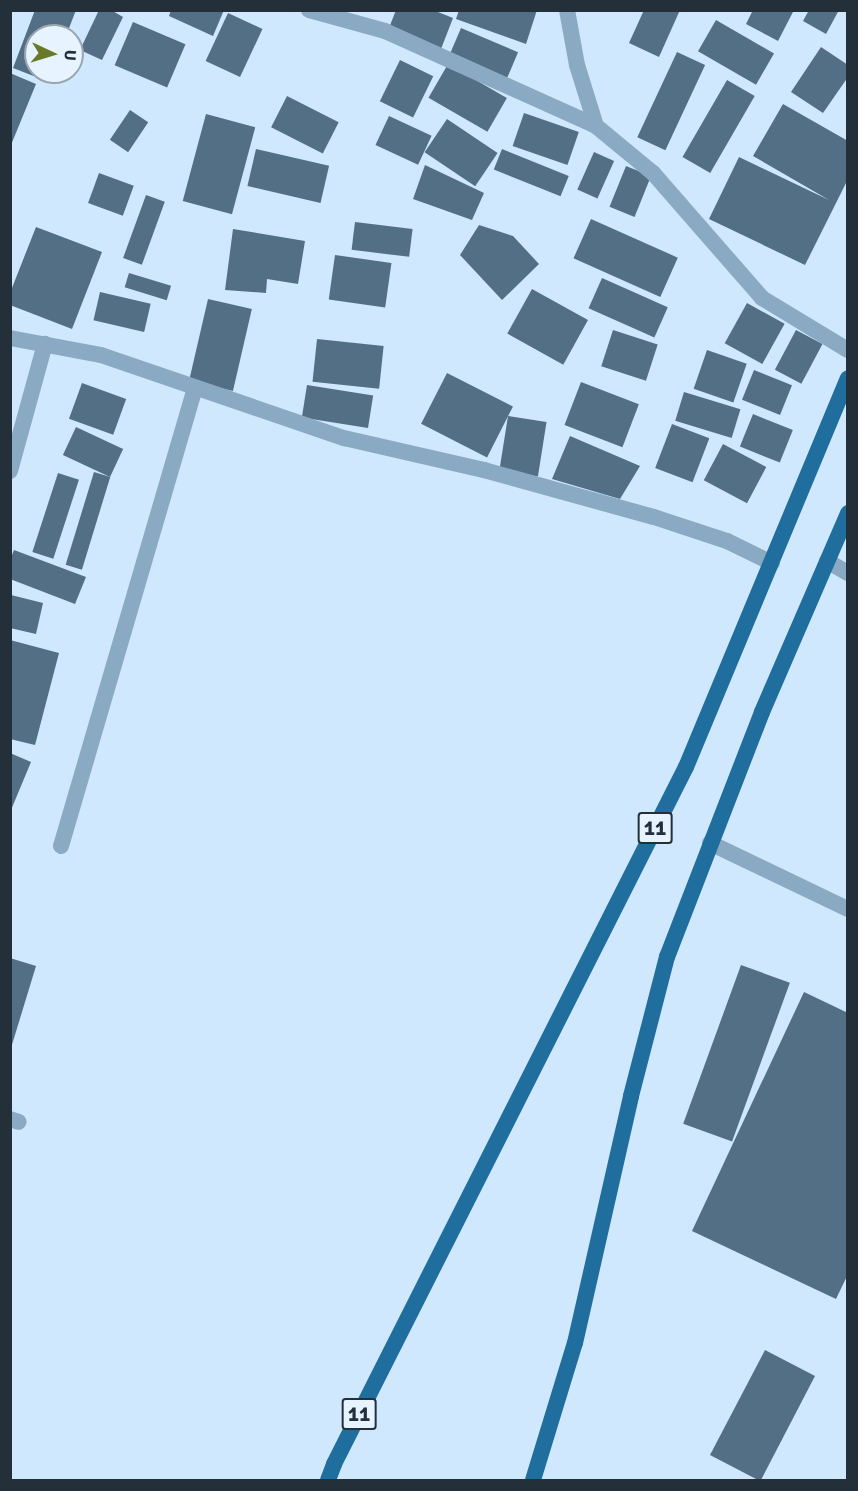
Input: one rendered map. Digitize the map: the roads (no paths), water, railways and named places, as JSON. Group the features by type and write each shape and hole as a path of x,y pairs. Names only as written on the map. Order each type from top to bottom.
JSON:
{"highway":[{"name":"11","path":"328,1480 335,1472 393,1348 686,767 848,378"},
{"path":"533,1480 575,1343 592,1261 667,957 710,843 848,513"}],"street":[{"path":"309,10 385,31 596,126 653,173 762,298 848,350"},
{"path":"567,10 577,65 596,126"},
{"path":"10,338 101,355 344,438 484,470 654,517 727,541 772,563"},
{"path":"10,471 45,344"},
{"path":"61,846 195,389"},
{"path":"827,561 848,573"},
{"path":"710,843 848,909"}]}
